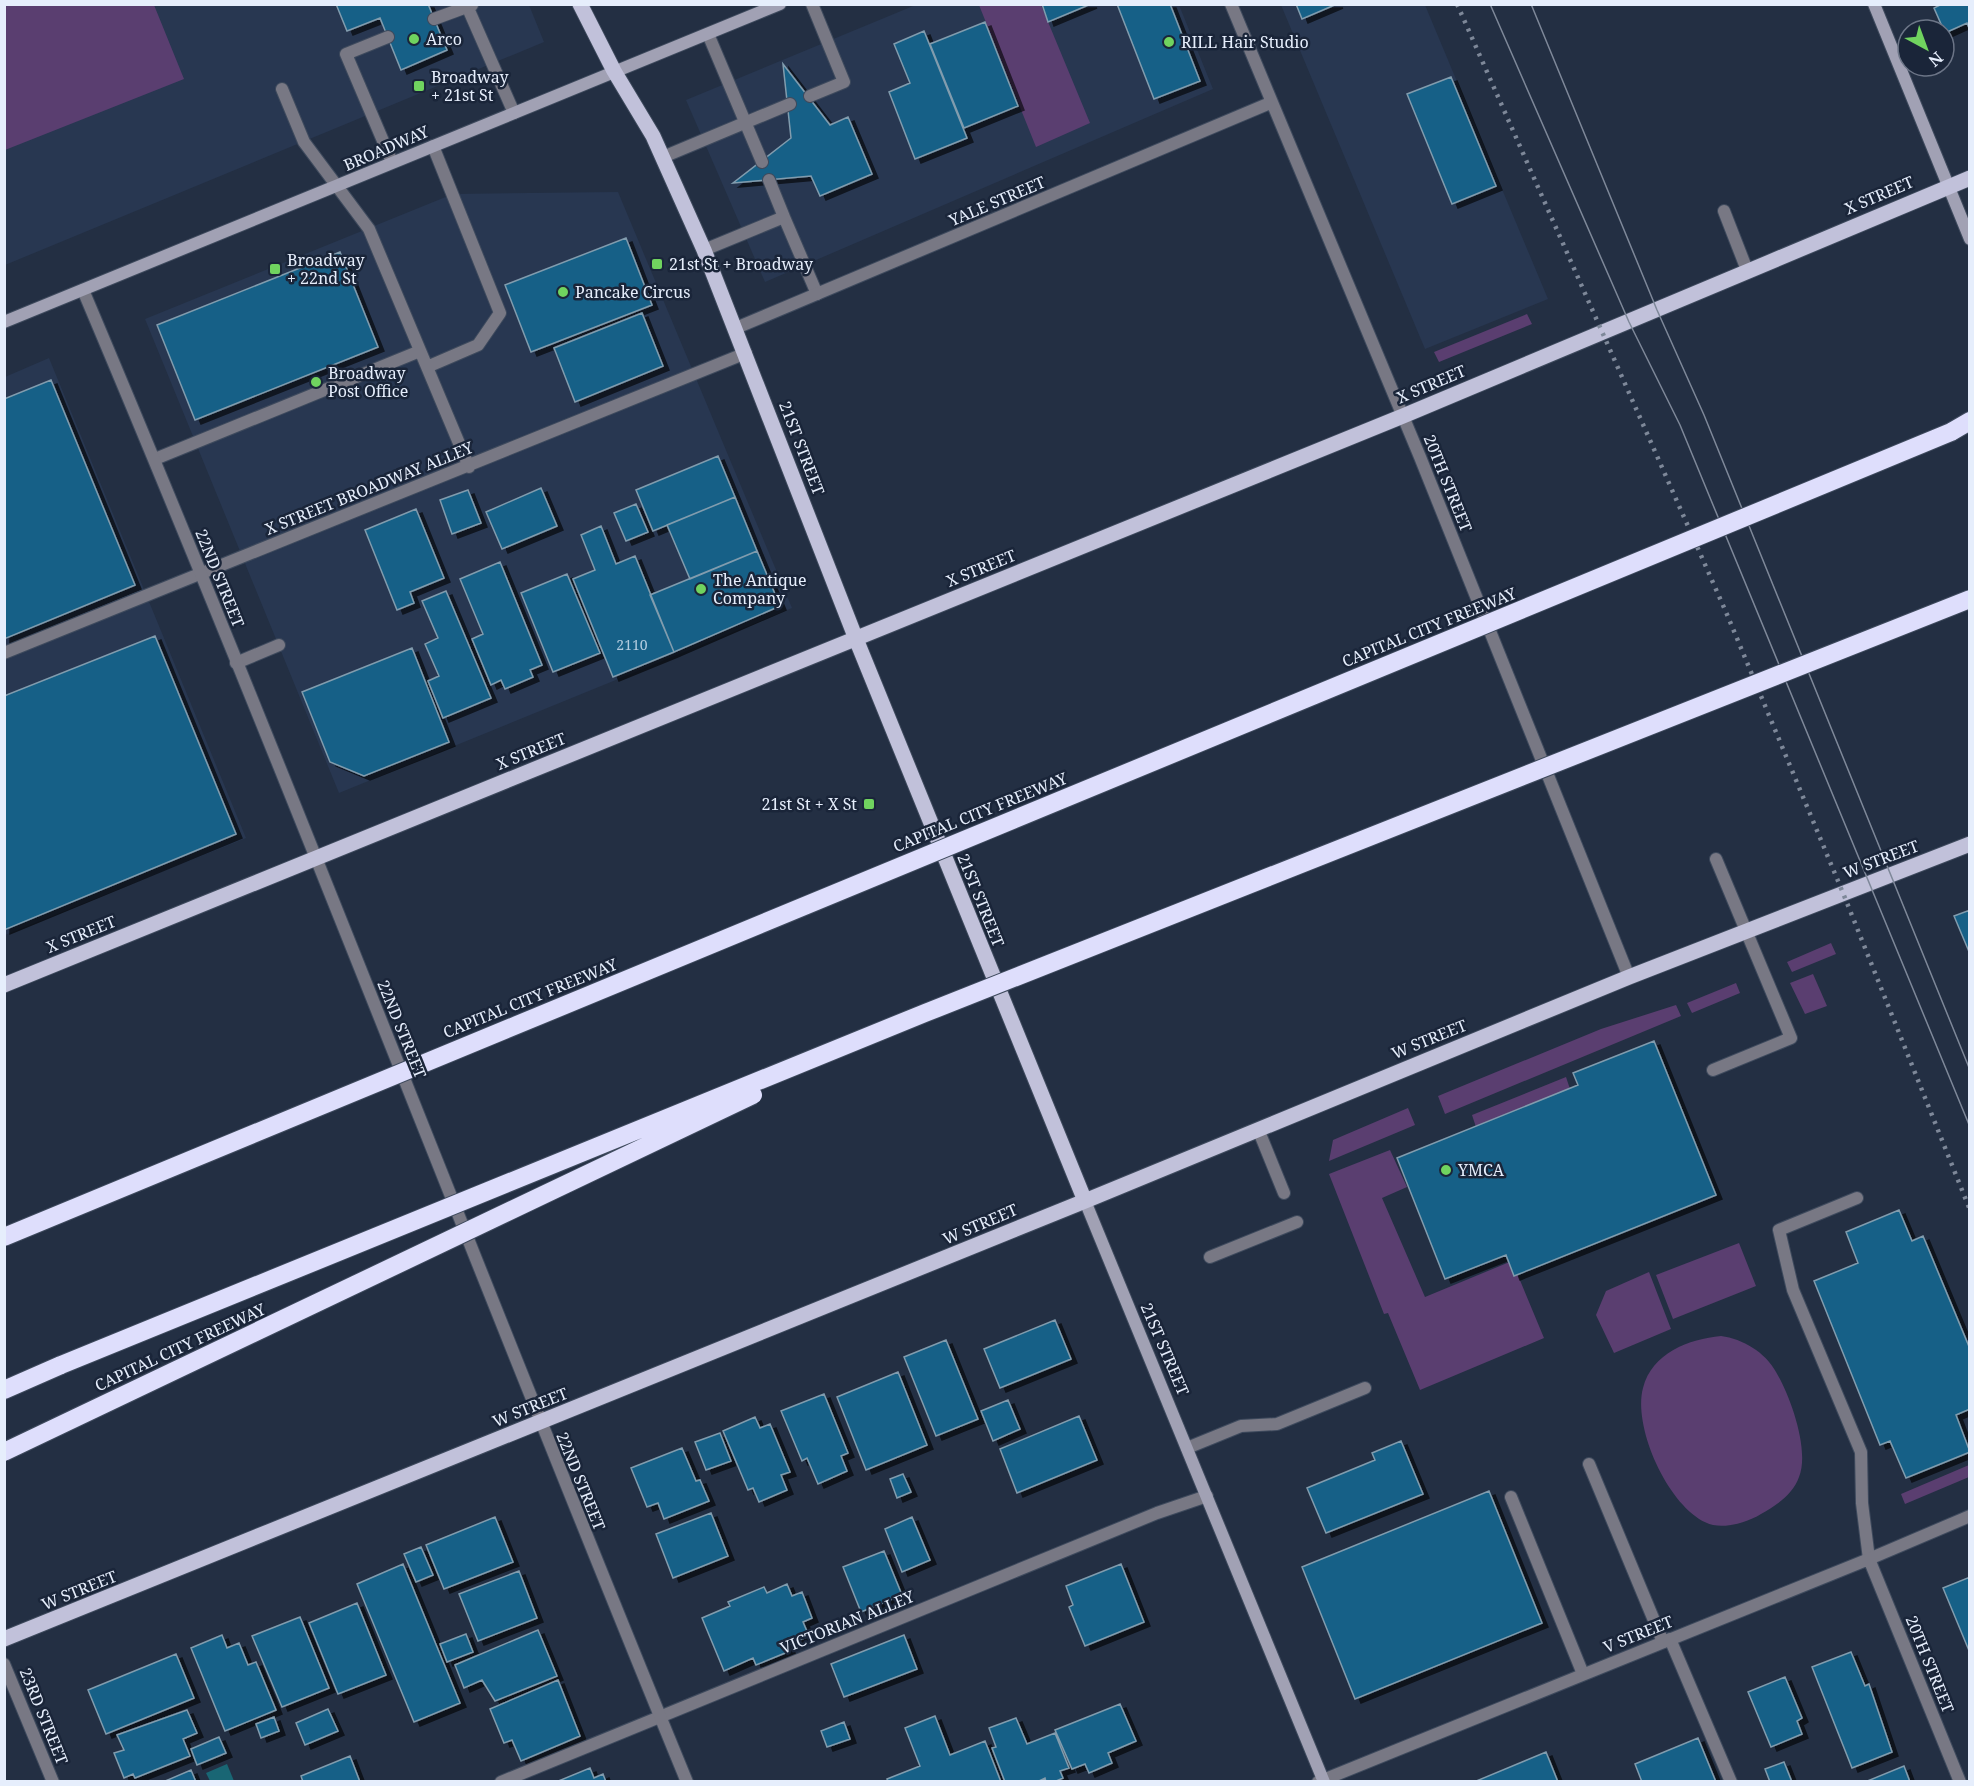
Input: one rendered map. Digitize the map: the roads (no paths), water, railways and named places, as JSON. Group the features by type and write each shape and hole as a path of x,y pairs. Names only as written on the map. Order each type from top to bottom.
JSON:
{"highway":[{"name":"CAPITAL CITY FREEWAY","path":"4,1237 1970,423"},
{"name":"CAPITAL CITY FREEWAY","path":"4,1389 925,1013 1970,599"},
{"name":"CAPITAL CITY FREEWAY","path":"4,1452 925,1013"}],"main road":[{"name":"21ST STREET","path":"579,4 614,71 653,136 704,250 856,639 1207,1496 1321,1781"},
{"name":"BROADWAY","path":"4,322 780,4"},
{"path":"1874,4 1970,239"},
{"name":"X STREET","path":"4,985 1403,416 1970,178"},
{"name":"W STREET","path":"4,1639 1085,1201 1629,977 1970,844"}],"street":[{"path":"810,96 844,82 812,4"},
{"name":"20TH STREET","path":"1231,4 1270,103 1403,416 1629,977"},
{"path":"434,19 470,5 514,114"},
{"path":"708,34 762,162"},
{"path":"388,37 346,54 392,162"},
{"path":"282,89 304,142 369,229 469,467"},
{"name":"YALE STREET","path":"736,328 1270,103"},
{"path":"663,158 790,104"},
{"path":"427,368 478,345 500,313 433,146"},
{"path":"769,180 817,294"},
{"path":"1724,212 1747,270"},
{"path":"704,250 784,217"},
{"name":"22ND STREET","path":"84,290 155,459 540,1422 687,1782"},
{"path":"155,459 420,351"},
{"name":"X STREET BROADWAY ALLEY","path":"4,653 469,467 746,353"},
{"path":"236,663 279,645"},
{"path":"1713,1070 1791,1038 1716,859"},
{"path":"1258,1129 1284,1193"},
{"name":"20TH STREET","path":"1857,1198 1779,1230 1793,1290 1861,1452 1862,1503 1869,1559 1960,1782"},
{"path":"1210,1257 1297,1222"},
{"path":"1187,1448 1241,1426 1277,1424 1365,1388"},
{"path":"1589,1464 1666,1641 1731,1782"},
{"name":"VICTORIAN ALLEY","path":"501,1782 1146,1518 1207,1496"},
{"path":"1510,1497 1583,1674"},
{"name":"V STREET","path":"1321,1781 1970,1516"},
{"name":"23RD STREET","path":"4,1664 53,1782"}],"tram line":[{"path":"1490,4 1629,322 1680,425 1970,1127"},
{"path":"1531,4 1657,310 1704,415 1970,1070"}],"railway":[{"path":"1457,4 1726,612 1843,893 1970,1210"}],"place":[{"name":"Arco","path":"414,39"},
{"name":"RILL Hair Studio","path":"1169,42"},
{"name":"Broadway + 21st St","path":"419,86"},
{"name":"21st St + Broadway","path":"657,264"},
{"name":"Broadway + 22nd St","path":"275,269"},
{"name":"Pancake Circus","path":"563,292"},
{"name":"Broadway Post Office","path":"316,382"},
{"name":"The Antique Company","path":"701,589"},
{"name":"21st St + X St","path":"869,804"},
{"name":"YMCA","path":"1446,1170"}]}
